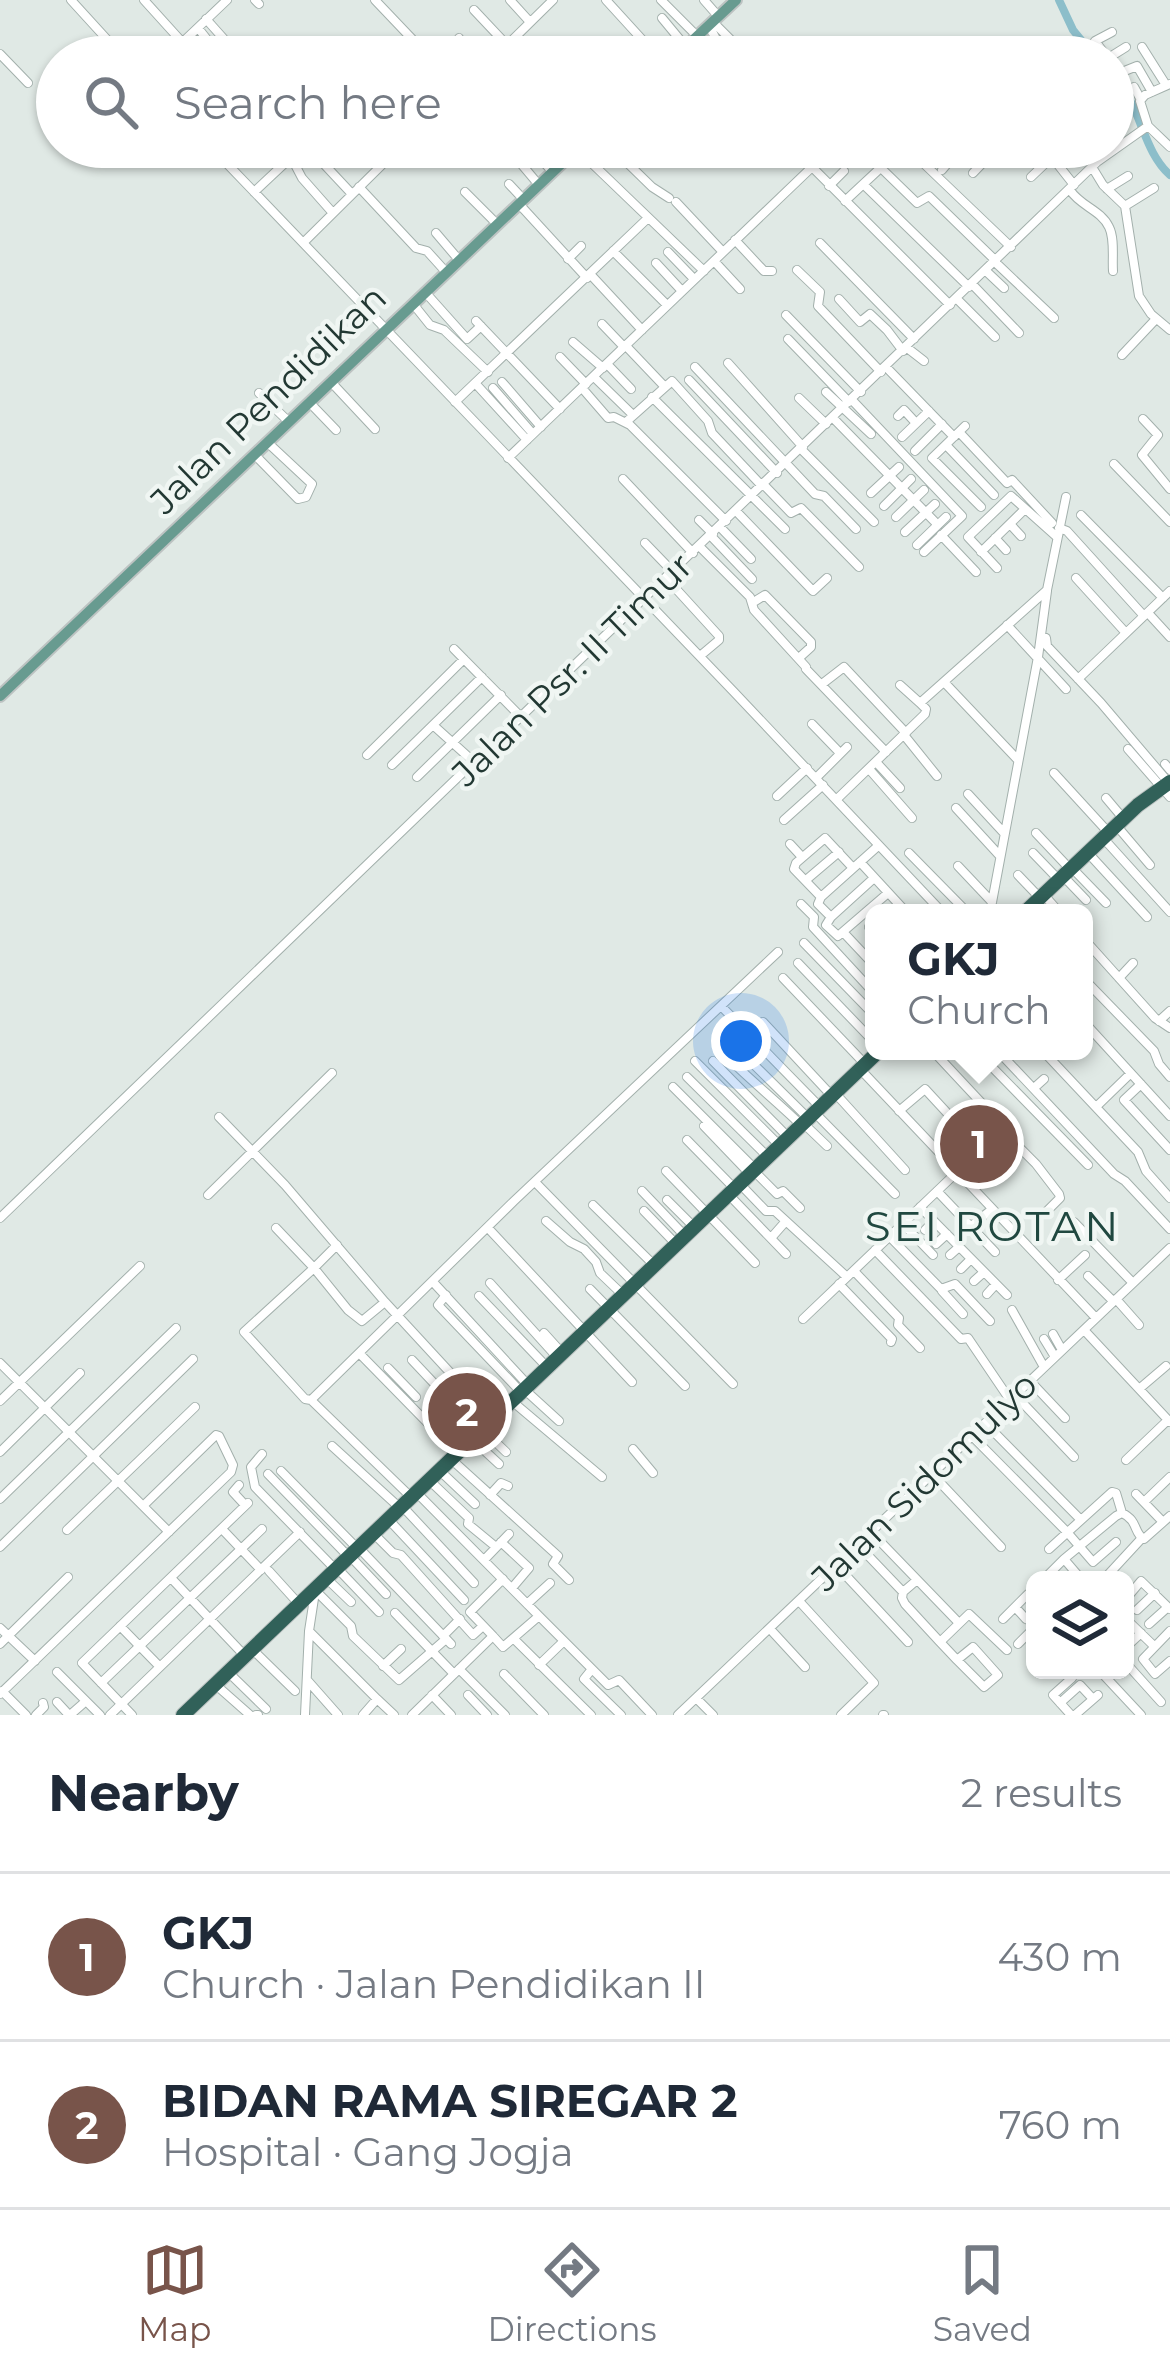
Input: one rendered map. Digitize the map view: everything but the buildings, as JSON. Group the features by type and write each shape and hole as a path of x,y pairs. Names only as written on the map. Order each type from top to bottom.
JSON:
{"highway":[{"path":"1034,904 1113,829 1168,788"},
{"path":"182,1715 870,1060"}],"main road":[{"path":"697,36 714,26 736,0"},
{"name":"Jalan Pendidikan","path":"0,696 557,168"}],"street":[{"path":"71,0 104,36"},
{"path":"144,0 167,36"},
{"path":"191,36 227,0"},
{"path":"376,0 409,36"},
{"path":"511,0 530,22"},
{"path":"516,36 553,0"},
{"path":"606,0 639,36"},
{"path":"661,0 697,36"},
{"path":"704,0 714,26 725,36"},
{"path":"474,10 499,36"},
{"path":"662,18 677,36"},
{"path":"206,20 221,36"},
{"path":"198,28 204,36"},
{"path":"1104,36 1112,32"},
{"path":"1140,98 1168,85 1142,47"},
{"path":"0,54 28,83"},
{"path":"1134,67 1152,92"},
{"path":"1134,87 1145,128 1170,147"},
{"name":"Jalan Psr. II Timur","path":"1134,134 1145,128"},
{"path":"231,168 934,904"},
{"path":"254,192 279,168"},
{"path":"296,168 332,212"},
{"path":"329,168 446,272"},
{"path":"303,243 378,168"},
{"path":"524,168 539,185"},
{"path":"549,168 553,172"},
{"path":"598,168 704,271"},
{"path":"632,168 672,200 723,252"},
{"path":"508,458 812,168"},
{"path":"817,168 845,201 994,337"},
{"path":"821,168 828,172"},
{"path":"928,168 1010,247"},
{"path":"973,173 978,168"},
{"path":"1031,177 1040,168"},
{"path":"1059,168 1078,202 1109,227 1112,271"},
{"name":"Jalan Psr. II Timur","path":"0,1218 1091,168"},
{"path":"1093,168 1125,206 1143,304 1170,330"},
{"path":"845,201 882,169 918,203 929,196 1054,318"},
{"path":"830,186 844,171"},
{"path":"1107,189 1128,176"},
{"path":"509,184 568,259 642,330"},
{"path":"864,185 1019,333"},
{"path":"1125,206 1154,188"},
{"path":"465,192 497,224"},
{"path":"455,402 648,218"},
{"path":"436,233 459,260"},
{"path":"735,241 764,272 772,271"},
{"path":"820,243 908,346"},
{"path":"568,259 581,246"},
{"path":"613,251 667,305"},
{"path":"668,252 694,279"},
{"path":"714,261 740,289"},
{"path":"656,263 682,291"},
{"path":"797,270 820,292 818,305 883,370 1007,483 1012,480 1170,637"},
{"path":"986,271 1004,289"},
{"path":"425,292 466,338 478,324 560,409"},
{"path":"839,299 861,322 870,314 924,361"},
{"path":"412,304 430,325 444,330 488,372"},
{"path":"786,315 861,392"},
{"path":"1122,355 1156,319"},
{"path":"602,324 664,387"},
{"path":"788,339 962,516 920,548"},
{"path":"573,341 631,388"},
{"path":"560,357 630,418 752,579"},
{"path":"728,363 874,522"},
{"path":"694,367 815,494 824,496 856,529"},
{"path":"689,380 776,473"},
{"path":"587,383 609,418 622,424 672,381 709,422 712,433 791,513 801,508 859,567"},
{"path":"330,382 375,429"},
{"path":"475,383 534,434"},
{"path":"497,385 534,434"},
{"path":"826,392 848,403 871,434"},
{"path":"260,393 288,422"},
{"path":"652,398 785,529"},
{"path":"799,398 878,463 976,572"},
{"path":"734,408 742,399"},
{"path":"309,402 336,430"},
{"path":"898,416 904,410 916,423"},
{"path":"902,437 929,411"},
{"path":"1143,418 1158,435 1142,454 1170,489"},
{"path":"914,451 942,424"},
{"path":"956,435 994,495"},
{"path":"956,435 932,458 981,507"},
{"path":"254,454 298,499 306,496 311,484 267,442"},
{"path":"878,463 888,454"},
{"path":"1114,464 1170,522"},
{"path":"871,476 875,489 899,467"},
{"path":"622,479 750,597 754,610 886,752"},
{"path":"884,506 911,479"},
{"path":"896,517 924,490"},
{"path":"997,568 968,536 1011,496 1059,529"},
{"path":"993,904 1066,497"},
{"path":"905,532 935,504"},
{"path":"981,551 1025,509"},
{"path":"736,511 813,591 827,578"},
{"path":"1078,679 1167,594 1081,515"},
{"path":"939,530 946,517"},
{"path":"699,520 717,529 751,560"},
{"path":"1010,524 1021,536"},
{"path":"995,538 1006,550"},
{"path":"645,543 719,636 700,656"},
{"path":"1076,578 1126,633"},
{"path":"920,703 1047,590"},
{"path":"752,603 766,595 811,642 800,657"},
{"path":"1007,625 1066,689"},
{"path":"1043,637 1168,788"},
{"path":"454,649 521,718"},
{"path":"367,755 464,659"},
{"path":"822,684 844,667 938,776"},
{"path":"392,765 482,677"},
{"path":"944,682 1018,760"},
{"path":"837,799 926,713 900,685"},
{"path":"417,776 500,695"},
{"path":"433,724 475,763"},
{"path":"784,820 844,750 812,724"},
{"path":"1128,748 1168,788"},
{"path":"872,765 900,788"},
{"path":"872,765 912,818"},
{"path":"777,796 807,768"},
{"path":"1054,773 1150,865"},
{"path":"968,794 1005,835"},
{"path":"1106,798 1113,829 1170,912"},
{"path":"956,808 1001,856"},
{"path":"1036,833 1086,900"},
{"path":"821,897 794,867 824,838 874,878 896,904"},
{"path":"790,844 802,857"},
{"path":"830,917 818,904 821,897 878,846"},
{"path":"806,880 839,852"},
{"path":"909,853 959,904"},
{"path":"1034,853 1106,903"},
{"path":"1088,853 1147,916"},
{"path":"958,866 989,904"},
{"path":"1018,875 1050,904"},
{"path":"865,912 836,935 826,926 874,878"},
{"path":"875,904 887,893"},
{"path":"801,904 815,919 812,927 865,983"},
{"path":"843,932 865,955"},
{"path":"804,943 865,1007"},
{"path":"1093,949 1170,1028"},
{"path":"310,1400 778,952"},
{"path":"798,963 865,1033"},
{"path":"1119,979 1132,963"},
{"path":"783,978 956,1173 1096,1318"},
{"path":"1093,988 1154,1051 1170,1077"},
{"path":"721,1006 895,1194"},
{"path":"1160,1021 1170,1011"},
{"path":"816,1018 863,1067"},
{"path":"763,1022 816,1111 827,1146"},
{"path":"1093,1032 1170,1116"},
{"path":"734,1045 816,1111 905,1170"},
{"path":"724,1054 765,1095 816,1111"},
{"path":"941,1060 1059,1194 1046,1211"},
{"path":"1007,1060 1170,1229"},
{"path":"1052,1060 1138,1152 1146,1171 1170,1198"},
{"path":"695,1061 779,1147"},
{"path":"713,1061 779,1147"},
{"path":"992,1066 1088,1165"},
{"path":"208,1195 332,1073"},
{"path":"1096,1107 1130,1074"},
{"path":"687,1077 779,1147"},
{"path":"1034,1088 1044,1079"},
{"path":"1141,1084 1124,1100 1170,1150"},
{"path":"673,1087 744,1180 771,1238 786,1254"},
{"path":"899,1111 924,1088 973,1141"},
{"path":"1037,1112 1046,1103"},
{"path":"219,1117 398,1316 481,1430 500,1464"},
{"path":"704,1126 764,1209 775,1211 851,1274 899,1318 898,1324 920,1348"},
{"path":"687,1139 744,1180 776,1193 783,1191 800,1208"},
{"path":"964,1181 980,1166 974,1154 986,1144"},
{"path":"666,1171 754,1263"},
{"path":"802,1319 956,1173"},
{"path":"535,1182 733,1384"},
{"path":"642,1191 685,1236"},
{"path":"937,1191 995,1252"},
{"path":"668,1200 685,1236"},
{"path":"593,1205 654,1265"},
{"path":"920,1207 1007,1295"},
{"path":"644,1210 685,1236"},
{"path":"970,1227 991,1210"},
{"path":"546,1221 584,1249 599,1273 623,1295"},
{"path":"771,1238 786,1221"},
{"path":"925,1230 934,1221"},
{"path":"1074,1222 1133,1283"},
{"path":"903,1224 933,1255"},
{"path":"277,1228 359,1320 385,1302"},
{"path":"488,1228 632,1382"},
{"path":"936,1244 946,1234"},
{"path":"890,1236 963,1314"},
{"path":"337,1245 244,1332 474,1582"},
{"path":"950,1255 959,1247"},
{"name":"Jalan Sidomulyo","path":"678,1715 1170,1248"},
{"path":"875,1250 962,1339 969,1338 1013,1397 1074,1457"},
{"path":"1058,1280 1084,1256"},
{"path":"961,1269 971,1259"},
{"path":"0,1401 140,1266"},
{"path":"974,1281 984,1272"},
{"path":"1088,1276 1139,1325"},
{"path":"433,1282 485,1338 521,1392 559,1421"},
{"path":"490,1282 555,1359"},
{"path":"839,1284 891,1342"},
{"path":"941,1290 955,1284 990,1321"},
{"path":"987,1294 996,1284"},
{"path":"590,1289 685,1386"},
{"path":"446,1295 438,1305 602,1477"},
{"path":"479,1296 555,1359"},
{"path":"1012,1310 1044,1367"},
{"path":"0,1499 176,1328"},
{"path":"1084,1330 1168,1418 1126,1460"},
{"path":"544,1333 555,1359"},
{"path":"1048,1336 1062,1350"},
{"path":"477,1346 485,1338"},
{"path":"359,1353 412,1400"},
{"path":"0,1547 193,1359"},
{"path":"412,1360 506,1452"},
{"path":"0,1363 169,1532"},
{"path":"1139,1389 1166,1366"},
{"path":"388,1368 412,1400 470,1518 467,1522 502,1541 530,1568 512,1588"},
{"path":"0,1451 80,1373"},
{"path":"1030,1381 1065,1418"},
{"path":"412,1400 424,1388"},
{"path":"67,1530 195,1407"},
{"path":"986,1423 1081,1520"},
{"path":"26,1715 1,1693 233,1470 219,1436 143,1506"},
{"path":"972,1436 1094,1562 1116,1543"},
{"path":"332,1446 403,1504 484,1560 609,1685 619,1680 652,1715"},
{"path":"633,1449 653,1473"},
{"path":"262,1454 251,1466 253,1484 300,1532 351,1602"},
{"path":"444,1465 490,1495 558,1556 553,1563 569,1580"},
{"path":"444,1465 475,1504"},
{"path":"281,1471 353,1636 399,1680 446,1640 503,1579"},
{"path":"268,1474 329,1575 379,1612"},
{"path":"932,1474 1001,1546"},
{"path":"1144,1502 1170,1477"},
{"path":"490,1495 501,1484 508,1486"},
{"path":"132,1715 82,1664 246,1504 233,1491 239,1485"},
{"path":"1049,1549 1113,1491 1122,1513 1135,1522 1142,1538"},
{"path":"1112,1571 1167,1519 1136,1494"},
{"path":"403,1504 464,1600"},
{"path":"1053,1571 1078,1545 1122,1513"},
{"path":"222,1528 265,1570 329,1575 386,1594"},
{"path":"101,1683 262,1529"},
{"path":"110,1715 300,1532"},
{"path":"871,1532 958,1622"},
{"path":"373,1533 401,1555 473,1635 483,1626"},
{"path":"484,1560 502,1541"},
{"path":"858,1545 903,1592"},
{"path":"1064,1559 1074,1571"},
{"path":"836,1565 908,1642"},
{"path":"305,1715 310,1631 329,1575"},
{"path":"329,1575 446,1640"},
{"path":"0,1644 68,1577"},
{"path":"171,1578 210,1619 295,1691"},
{"path":"917,1580 903,1592 905,1604 985,1688 999,1672 973,1647"},
{"path":"1134,1590 1142,1581 1169,1608 1149,1624"},
{"path":"1016,1582 1026,1592"},
{"path":"527,1604 550,1583"},
{"path":"1137,1610 1155,1593"},
{"path":"799,1600 874,1683 841,1715"},
{"path":"1003,1619 1026,1600"},
{"path":"1015,1607 1026,1619"},
{"path":"470,1612 502,1647 538,1616"},
{"path":"395,1613 505,1715"},
{"path":"940,1642 971,1614 1007,1650"},
{"path":"120,1626 160,1667"},
{"path":"1134,1627 1154,1646"},
{"path":"0,1628 35,1660"},
{"path":"770,1629 805,1667"},
{"path":"310,1631 394,1715"},
{"path":"1170,1631 1143,1658 1157,1674 1170,1661"},
{"path":"958,1660 988,1632"},
{"path":"1134,1640 1141,1633"},
{"path":"1018,1644 1026,1635"},
{"path":"412,1715 493,1636"},
{"path":"514,1639 592,1715"},
{"path":"539,1665 564,1641"},
{"path":"383,1666 401,1649"},
{"path":"592,1669 584,1679 621,1715"},
{"path":"57,1672 100,1715"},
{"path":"228,1672 257,1714"},
{"path":"1134,1672 1161,1702"},
{"path":"504,1674 544,1715"},
{"path":"1060,1703 1080,1685 1095,1697 1073,1715 1060,1703 1053,1695 1071,1679"},
{"path":"1107,1679 1141,1715"},
{"path":"307,1680 338,1715"},
{"path":"215,1684 257,1714"},
{"path":"432,1695 449,1714"},
{"path":"468,1695 488,1715"},
{"path":"696,1698 713,1715"},
{"path":"363,1715 376,1699"},
{"path":"57,1702 70,1715 86,1701"},
{"path":"36,1715 43,1703"},
{"path":"306,1703 318,1715"}],"waterway":[{"path":"1059,0 1078,36"},
{"path":"1134,109 1153,153 1170,175"}],"place":[{"name":"GKJ","path":"979,1144"},
{"name":"BIDAN RAMA SIREGAR 2","path":"467,1412"}],"district":[{"name":"SEI ROTAN","path":"993,1226"}]}
